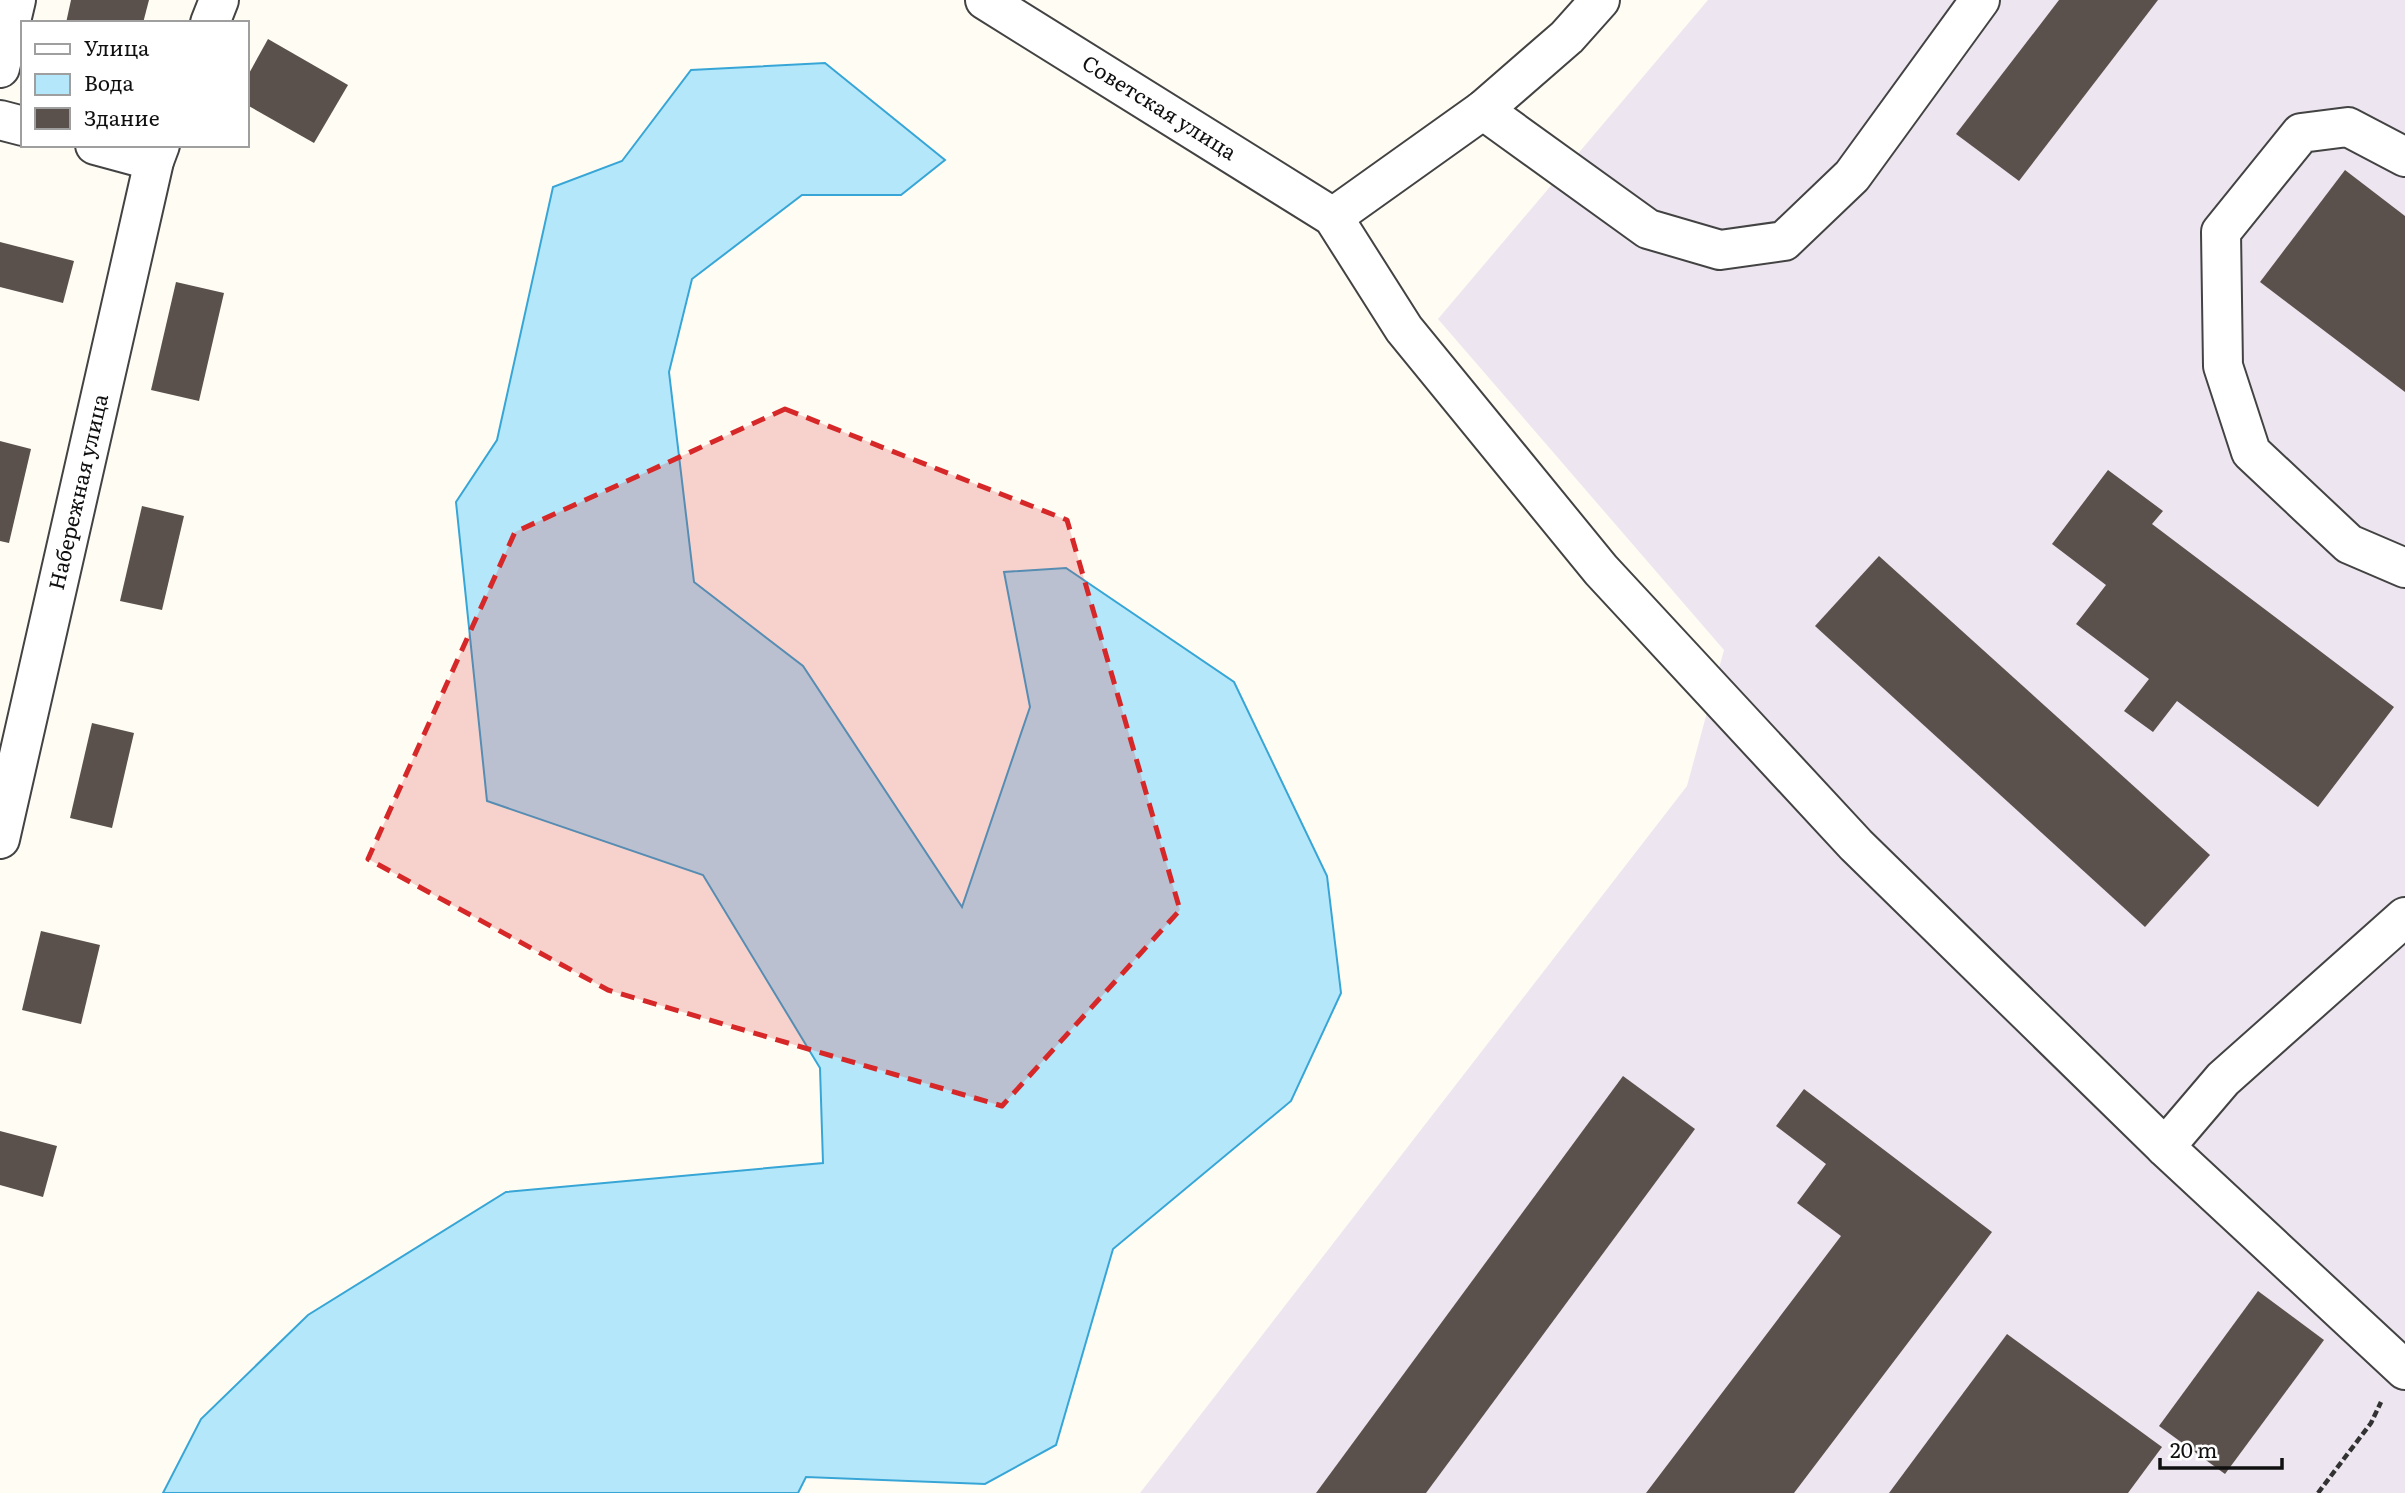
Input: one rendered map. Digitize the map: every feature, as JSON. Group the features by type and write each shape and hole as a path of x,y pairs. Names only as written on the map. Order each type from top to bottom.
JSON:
{"street":[{"path":"0,68 16,0"},
{"path":"211,21 219,0"},
{"name":"Советская улица","path":"985,0 1333,217"},
{"path":"1600,0 1567,37 1483,110 1333,217 1404,329 1601,570 1856,845 2165,1147 2396,1362"},
{"path":"1483,110 1648,229 1720,250 1784,241 1852,176 1980,0"},
{"path":"0,120 21,125"},
{"path":"2405,157 2348,127 2301,134 2221,232 2223,366 2251,452 2349,544 2405,568"},
{"path":"110,147 157,153"},
{"name":"Набережная улица","path":"0,839 157,153"},
{"path":"2165,1147 2223,1079 2400,930"}],"path":[{"path":"2318,1493 2371,1423 2388,1388 2396,1362"}],"highlighted area":[{"path":"785,409 1067,520 1180,910 1002,1106 608,990 368,859 515,532"}],"shaded area":[{"path":"1708,0 2405,0 2405,1493 1140,1493 1687,786 1724,650 1438,319"}],"water":[{"path":"825,63 945,160 901,195 802,195 692,279 669,372 694,582 803,666 962,907 1030,707 1004,572 1066,568 1234,682 1327,876 1341,993 1291,1101 1113,1249 1056,1445 985,1484 806,1477 798,1493 163,1493 201,1419 308,1315 506,1192 823,1163 820,1068 703,875 487,801 456,502 497,440 553,187 622,161 691,70"}],"building":[{"path":"71,0 149,0 144,21 66,21"},
{"path":"2059,0 2158,0 2019,181 1956,134"},
{"path":"268,39 348,85 314,143 248,106 248,75"},
{"path":"2345,170 2405,216 2405,392 2260,282"},
{"path":"0,242 74,261 63,303 0,287"},
{"path":"176,282 224,293 199,401 151,390"},
{"path":"0,441 31,449 9,543 0,541"},
{"path":"2108,470 2163,511 2152,524 2394,707 2318,807 2177,701 2153,732 2124,711 2149,679 2076,624 2106,585 2052,544"},
{"path":"142,506 184,516 162,610 120,601"},
{"path":"1879,556 2210,855 2145,927 1815,626"},
{"path":"92,723 134,733 112,828 70,818"},
{"path":"41,931 100,945 81,1024 22,1010"},
{"path":"1623,1076 1695,1129 1426,1493 1316,1493"},
{"path":"1804,1089 1992,1232 1794,1493 1646,1493 1841,1236 1797,1203 1826,1164 1776,1126"},
{"path":"0,1131 57,1146 43,1197 0,1185"},
{"path":"2258,1291 2324,1340 2225,1474 2159,1426"},
{"path":"2007,1334 2162,1447 2128,1493 1889,1493"}]}
